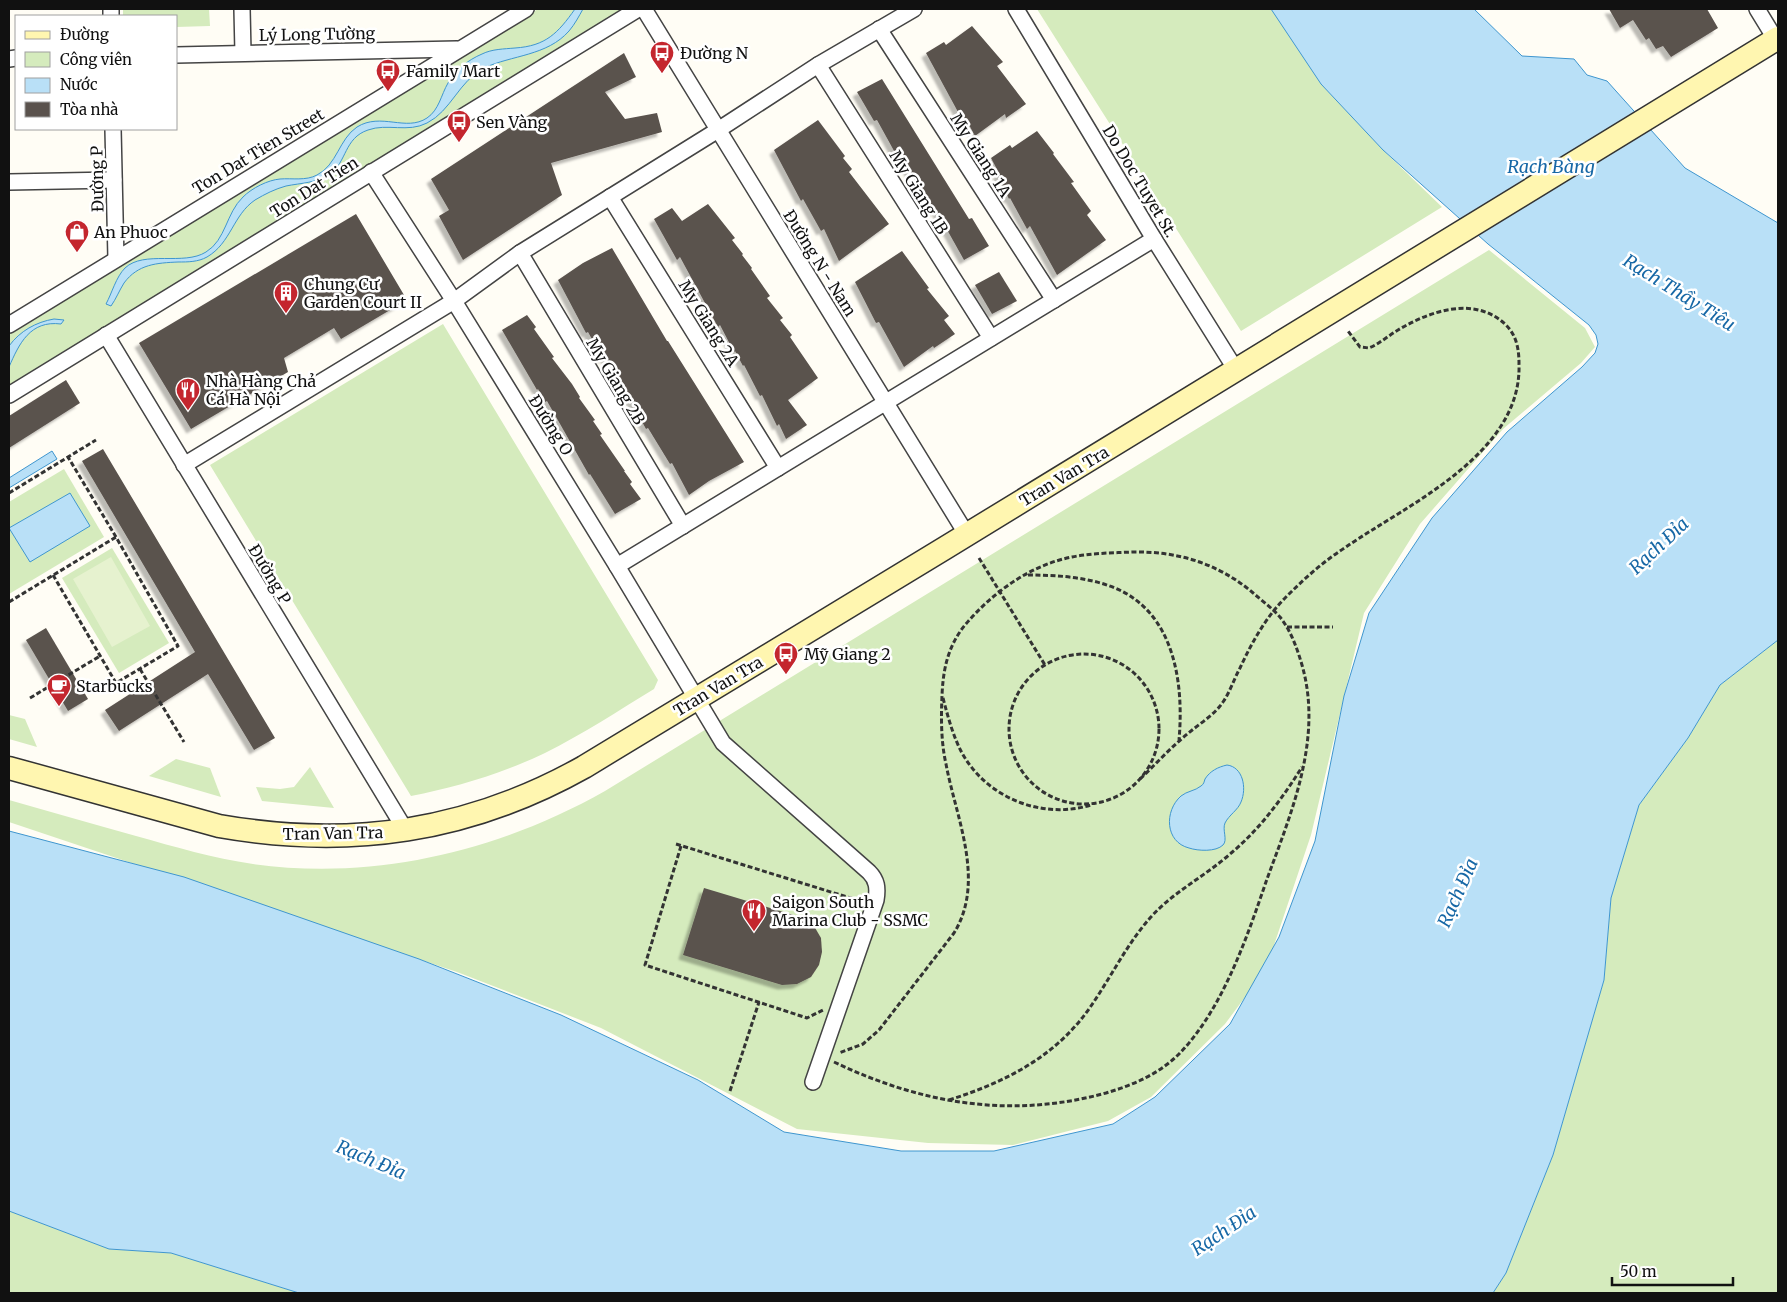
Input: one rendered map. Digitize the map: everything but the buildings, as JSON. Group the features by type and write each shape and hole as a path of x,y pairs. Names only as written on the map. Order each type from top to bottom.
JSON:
{"main road":[{"name":"Tran Van Tra","path":"9,768 192,819 246,831 301,836 361,835 406,831 484,812 546,788 584,767 967,535 1777,39"}],"street":[{"path":"242,9 243,54"},
{"name":"Ton Dat Tien Street","path":"9,325 526,9"},
{"name":"Ton Dat Tien","path":"9,395 638,9"},
{"name":"Đường N - Nam","path":"644,9 967,535"},
{"path":"184,465 454,302 520,253 718,130 818,65 914,9"},
{"name":"Do Doc Tuyet St.","path":"1016,9 1154,239 1236,370"},
{"path":"1757,9 1777,39"},
{"name":"My Giang 1A","path":"879,29 1054,300"},
{"name":"Lý Long Tường","path":"178,55 459,49"},
{"name":"My Giang 1B","path":"818,65 991,338"},
{"name":"Đường P","path":"113,130 116,259"},
{"name":"Đường O","path":"371,172 618,566 724,743 869,872 877,884 876,900 813,1082"},
{"path":"9,182 114,180"},
{"name":"My Giang 2A","path":"610,197 778,468"},
{"path":"618,566 1154,239"},
{"name":"My Giang 2B","path":"520,253 683,526"},
{"name":"Đường P","path":"106,335 406,831"}],"path":[{"path":"942,693 950,724 963,754 980,777 1002,795 1028,806 1050,809 1074,809 1122,794 1140,779 1179,741 1222,704 1255,640 1273,611 1298,586 1329,558 1446,482 1486,444 1512,408 1517,392 1520,368 1517,343 1506,325 1488,314 1459,308 1435,312 1398,330 1369,348 1360,347 1348,331"},
{"path":"9,493 96,440"},
{"path":"54,575 116,683 178,646 68,457"},
{"path":"9,602 116,537"},
{"path":"833,1062 861,1075 904,1090 972,1104 1012,1106 1066,1102 1132,1084 1148,1077 1171,1062 1182,1051 1206,1018 1240,954 1287,825 1304,765 1309,726 1308,689 1298,651 1287,627 1273,611 1244,586 1225,573 1195,560 1172,554 1145,552 1086,554 1052,562 1025,575 1000,592 970,620 956,639 946,659 942,693 945,761 968,867 968,888 963,918 954,934 879,1030 863,1044 836,1054"},
{"path":"979,558 1045,665"},
{"path":"1025,575 1059,576 1103,584 1125,593 1146,609 1161,630 1175,662 1181,697 1179,741"},
{"path":"1287,627 1333,627"},
{"path":"1099,802 1079,804 1050,796 1037,788 1020,770 1012,752 1009,722 1013,703 1023,685 1045,665 1071,655 1098,656 1124,666 1145,685 1154,701 1159,728 1154,755 1140,779"},
{"path":"30,698 100,656"},
{"path":"140,669 184,742"},
{"path":"949,1100 978,1091 1006,1079 1033,1064 1069,1034 1092,1005 1133,940 1150,918 1172,897 1218,864 1243,842 1271,811 1304,765"},
{"path":"676,844 860,901"},
{"path":"681,846 646,965 807,1018 823,1010"},
{"path":"730,1091 759,1002"}],"green space":[{"path":"123,9 209,9 210,26 178,27 178,15 123,15"},
{"path":"538,9 620,9 618,12 9,386 9,333"},
{"path":"1037,9 1271,9 1321,84 1383,150 1442,207 1241,331"},
{"path":"1489,250 1585,328 1595,347 1581,363 1503,429 1420,524 1364,613 1311,835 1266,969 1225,1024 1151,1097 1108,1121 1013,1145 928,1143 797,1129 601,1028 457,972 9,822 9,800 165,844 238,862 299,868 345,868 390,864 435,856 479,845 522,830 564,812 605,791"},
{"path":"443,324 658,680 654,689 545,753 480,779 411,796 210,465"},
{"path":"64,469 104,537 9,594 9,502"},
{"path":"112,548 169,643 119,673 62,578"},
{"path":"111,557 150,626 112,647 73,579"},
{"path":"1778,640 1778,1293 1493,1293 1506,1273 1553,1155 1604,980 1611,898 1639,805 1688,738 1720,685"},
{"path":"9,715 25,719 37,747 9,739"},
{"path":"176,759 210,768 221,797 149,776"},
{"path":"310,767 334,808 262,801 256,787 280,789 294,787"},
{"path":"9,1211 109,1249 171,1253 299,1293 9,1293"}],"water":[{"path":"575,9 583,9 569,31 550,46 484,68 468,80 443,111 427,123 405,128 375,128 360,134 350,144 336,169 330,174 314,181 282,187 255,200 242,213 222,244 207,257 197,261 163,263 142,268 124,283 111,306 106,304 119,276 125,268 143,260 187,258 206,252 218,241 237,203 260,185 275,180 304,179 324,171 351,132 366,123 384,121 411,123 427,118 437,107 451,78 467,62 490,51 526,47 543,41 563,25"},
{"path":"1271,9 1474,9 1522,56 1574,59 1587,75 1607,81 1685,168 1778,223 1778,640 1720,685 1688,738 1639,805 1611,898 1604,980 1553,1155 1506,1273 1493,1293 299,1293 171,1253 109,1249 9,1211 9,831 184,877 419,959 561,1015 698,1080 784,1132 901,1151 994,1151 1113,1124 1155,1097 1230,1024 1279,937 1315,841 1344,696 1369,613 1432,518 1507,432 1582,367 1595,353 1598,344 1596,335 1589,325 1488,244 1383,150 1321,84"},
{"path":"54,319 64,320 61,324 41,326 27,335 9,367 9,346 13,341 29,328 41,322"},
{"path":"52,451 57,459 9,488 9,478"},
{"path":"70,493 90,526 30,562 9,528"},
{"path":"1227,765 1237,770 1240,774 1244,791 1240,805 1225,823 1223,845 1216,849 1202,850 1181,845 1171,833 1170,817 1175,802 1183,794 1202,785 1207,776 1217,768"}],"place":[{"name":"Đường N","path":"662,74"},
{"name":"Family Mart","path":"388,92"},
{"name":"Sen Vàng","path":"459,143"},
{"name":"An Phuoc","path":"77,253"},
{"name":"Chung Cư Garden Court II","path":"286,314"},
{"name":"Nhà Hàng Chả Cá Hà Nội","path":"188,411"},
{"name":"Mỹ Giang 2","path":"786,675"},
{"name":"Starbucks","path":"59,707"},
{"name":"Saigon South Marina Club - SSMC","path":"754,932"}],"water label":[{"name":"Rạch Bàng","path":"1551,167"},
{"name":"Rạch Thầy Tiêu","path":"1679,293"},
{"name":"Rạch Đỉa","path":"1659,546"},
{"name":"Rạch Đỉa","path":"1458,893"},
{"name":"Rạch Đỉa","path":"371,1160"},
{"name":"Rạch Đỉa","path":"1224,1231"}]}
